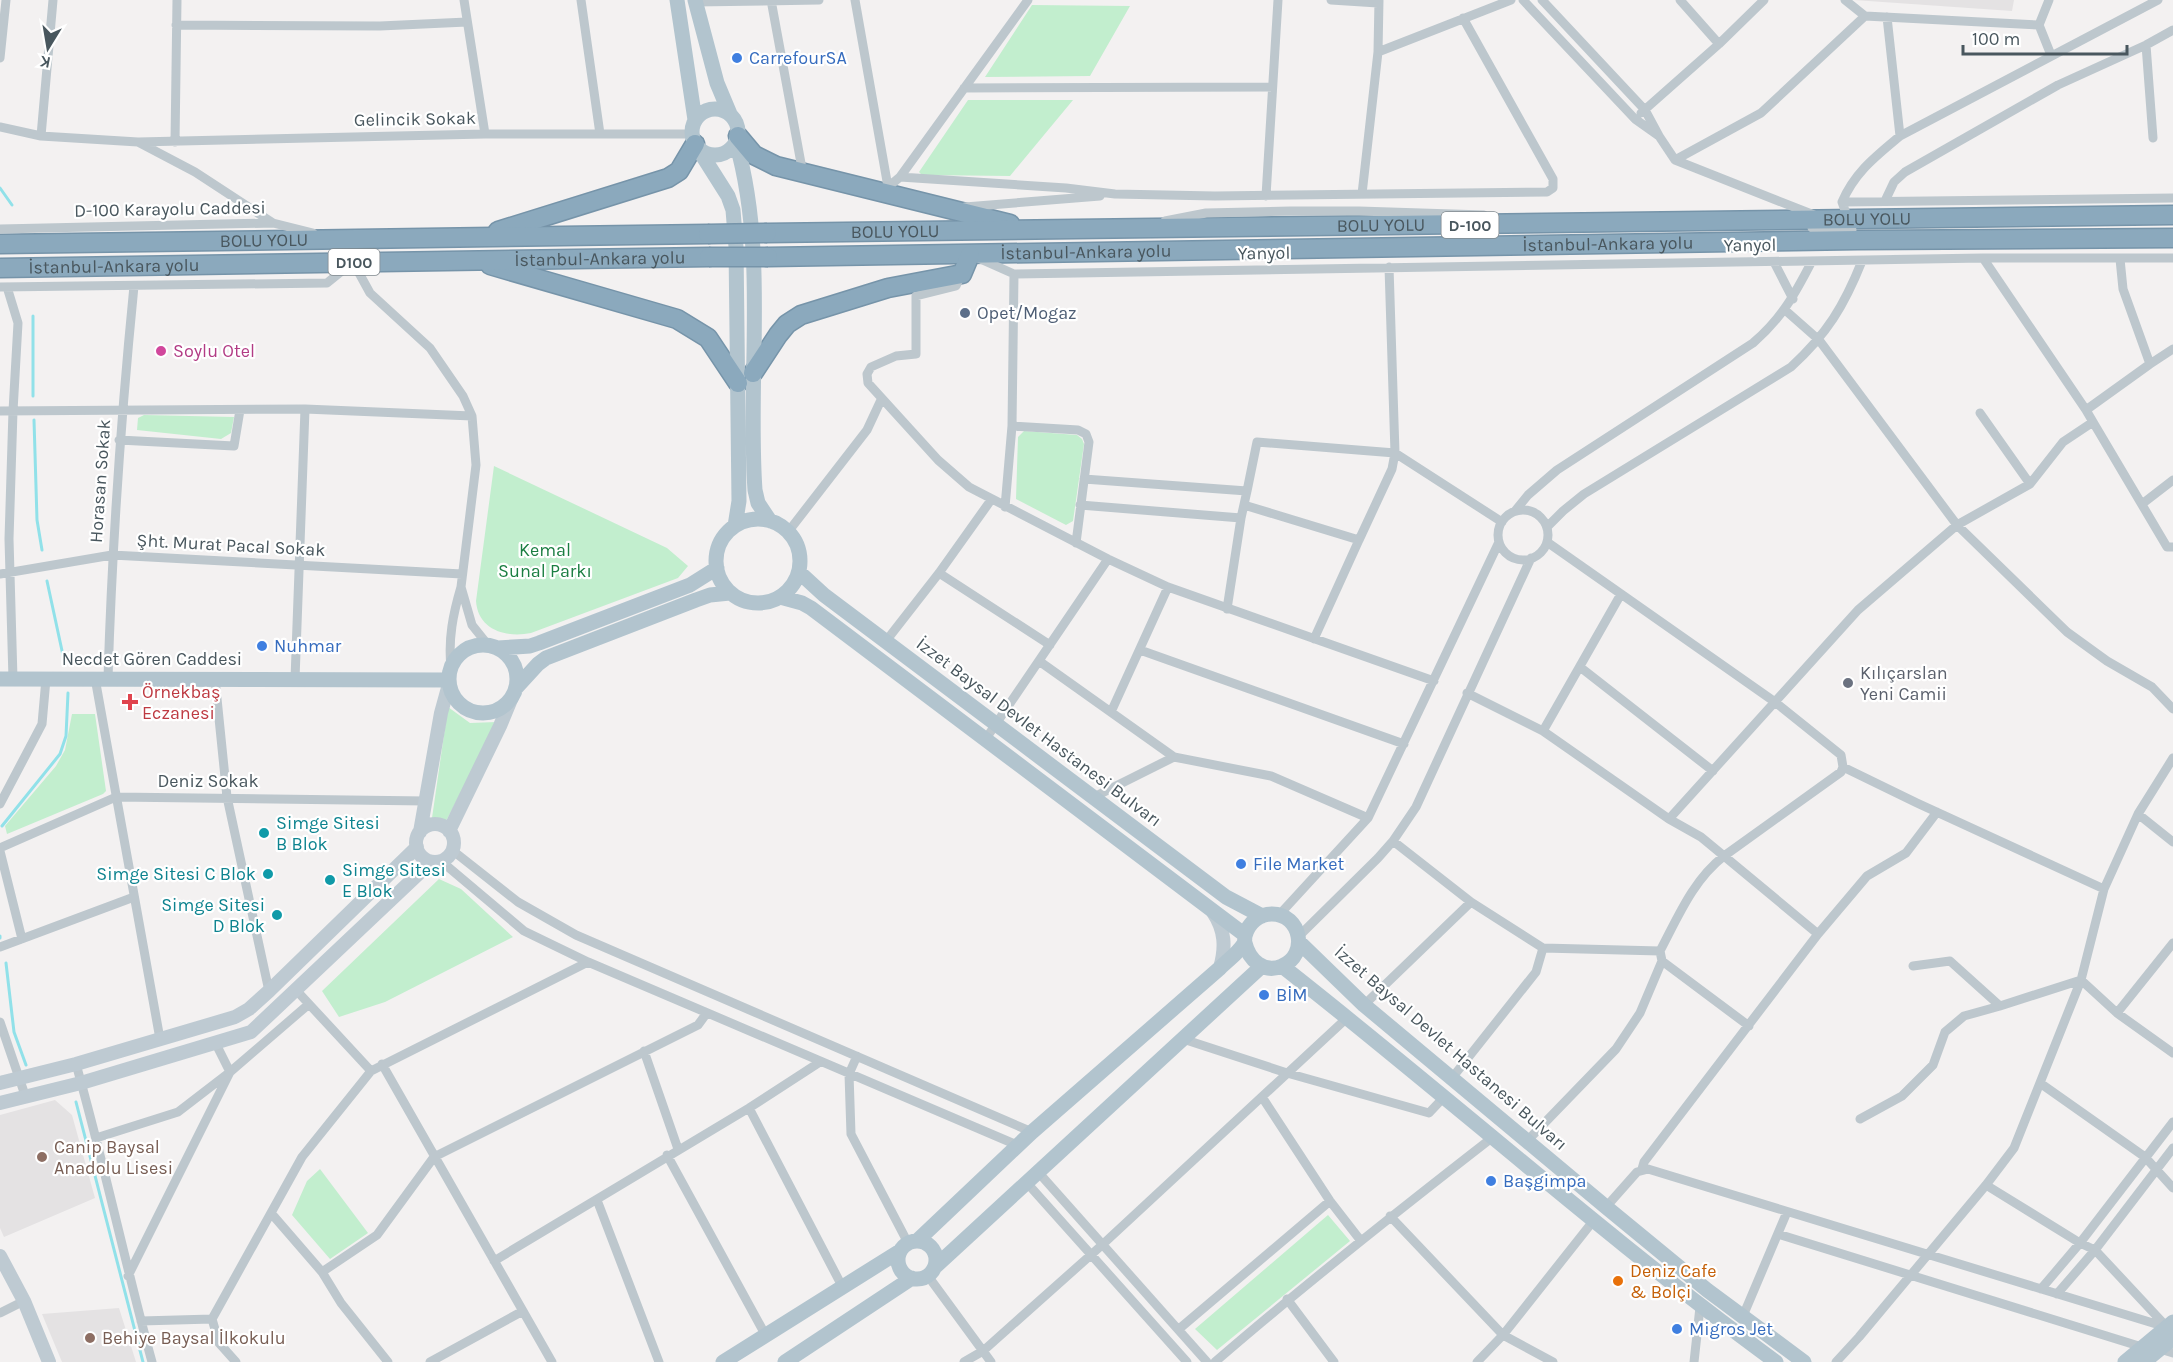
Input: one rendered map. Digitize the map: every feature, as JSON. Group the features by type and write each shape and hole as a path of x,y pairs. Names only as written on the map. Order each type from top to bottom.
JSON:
{"highway":[{"path":"476,238 668,178 679,171 695,136"},
{"path":"737,139 759,159 776,166 803,174 887,191 943,208 1041,231"},
{"name":"BOLU YOLU","path":"767,233 2173,215"},
{"name":"İstanbul-Ankara yolu","path":"708,234 767,233"},
{"name":"BOLU YOLU","path":"0,244 708,234"},
{"name":"İstanbul-Ankara yolu","path":"0,268 970,255 1833,240 2173,238"},
{"path":"753,373 787,324 801,315 888,288 962,274 970,255"},
{"path":"471,260 677,318 708,338 738,382"}],"main road":[{"path":"677,0 692,92 695,136 722,184 733,210 736,247 739,501 735,526"},
{"path":"695,1 717,83 729,114 738,127 737,139 745,173 753,246 756,495 758,503 770,521 788,532 797,547 800,563 799,572 792,586 780,597 762,603 741,600 724,586 717,568 716,558 722,540 735,526 752,520 770,521"},
{"path":"692,92 708,91 717,83"},
{"path":"695,136 702,113 711,109 721,109 729,114"},
{"path":"695,136 707,154 718,155 729,151 737,139"},
{"path":"436,861 421,856 417,847 417,836 420,832 441,713 454,660 465,650 478,645 519,647 539,644 690,585 717,568"},
{"name":"İzzet Baysal Devlet Hastanesi Bulvarı","path":"799,572 820,592 1226,897 1262,916"},
{"path":"450,677 457,702 478,713 498,710 538,664 546,658 696,600 730,593"},
{"name":"İzzet Baysal Devlet Hastanesi Bulvarı","path":"780,597 811,608 1208,905 1245,939"},
{"path":"448,831 514,693 516,669 512,660 493,646"},
{"name":"Necdet Gören Caddesi","path":"7,679 450,677"},
{"path":"0,1103 81,1083 251,1032 436,861 452,850 453,840 444,827 429,826 420,832"},
{"path":"0,1083 76,1064 235,1017 249,1009 269,991 417,847"},
{"path":"1208,905 1223,932 1224,949 1220,968"},
{"path":"723,1362 908,1245 927,1243 932,1248 937,1259 925,1273 904,1274 900,1269 898,1257 908,1245 1017,1145 1220,968 1245,939 1255,920 1262,916 1279,915 1293,924 1299,940 1295,956 1282,966 1274,968 1262,966 1251,959 1245,939"},
{"name":"İzzet Baysal Devlet Hastanesi Bulvarı","path":"1299,940 1364,1005 1707,1290 1804,1362"},
{"path":"785,1362 925,1273 1033,1178 1262,966"},
{"name":"İzzet Baysal Devlet Hastanesi Bulvarı","path":"1282,966 1445,1096 1700,1307 1776,1362"},
{"path":"0,1256 24,1301 45,1358"},
{"path":"2125,1362 2143,1355 2166,1351 2171,1329"},
{"path":"2143,1355 2171,1329"}],"street":[{"path":"0,58 6,0"},
{"path":"41,136 53,0"},
{"path":"175,142 177,0"},
{"path":"464,0 485,134"},
{"path":"581,0 600,134"},
{"path":"695,1 819,0"},
{"path":"855,0 887,191"},
{"path":"887,191 900,177 1028,0"},
{"path":"1266,196 1278,0"},
{"path":"1331,0 1378,1 1378,52 1362,194"},
{"path":"1378,52 1510,0"},
{"path":"1523,0 1635,118 1659,136"},
{"path":"1542,0 1645,110 1675,160 1852,230"},
{"path":"1680,0 1719,44"},
{"path":"1635,118 1719,44 1764,0"},
{"path":"1845,0 1865,16 2039,25"},
{"path":"2049,0 2039,25 2051,55"},
{"path":"1852,230 1842,202 1856,176 1874,157 1900,136 2158,0"},
{"path":"771,1 803,174"},
{"path":"1675,160 1761,113 1865,16"},
{"path":"1887,17 1900,136"},
{"path":"900,177 1065,188 1115,194 1266,196 1547,192 1552,188 1553,179 1463,18"},
{"path":"176,25 380,26 467,21"},
{"path":"1885,201 1894,182 1905,172 2058,85 2146,45 2173,30"},
{"path":"2146,45 2153,138"},
{"path":"964,88 1272,87"},
{"name":"Gelincik Sokak","path":"0,127 41,136 138,142 485,134 695,136"},
{"path":"138,142 195,172 273,224"},
{"path":"943,208 1068,200 1115,194"},
{"path":"1206,213 1215,196"},
{"path":"1266,196 1290,211"},
{"path":"1842,202 2173,198"},
{"name":"Yanyol","path":"1124,230 1206,213 1359,211 1852,230"},
{"name":"D-100 Karayolu Caddesi","path":"0,229 273,224 339,240"},
{"name":"Yanyol","path":"970,255 1014,274 1983,258 2173,258"},
{"path":"1983,258 2086,410 2167,547 2173,547"},
{"path":"2120,259 2122,289 2150,364"},
{"path":"1774,261 1793,299"},
{"path":"1515,511 1528,495 1557,470 1753,343 1768,330 1793,299 1812,261"},
{"path":"1547,527 1584,494 1791,367 1819,340 1834,320 1846,300 1862,261"},
{"path":"7,679 5,574 9,539 18,323 4,287 327,283 354,262 370,293 430,348 463,396 472,416 476,465 461,587 449,645 450,677"},
{"path":"1314,639 1392,469 1395,453 1389,267"},
{"path":"962,274 956,286 916,296 916,354 896,356 882,361 872,367 867,374 868,383 881,400 938,460 969,487 1076,543 1168,587 1434,681"},
{"path":"1005,507 1012,426 1014,274"},
{"name":"Horasan Sokak","path":"134,286 121,411 102,678 116,797 160,1039"},
{"path":"1785,310 1819,340 1957,525 2067,632 2107,661 2152,687 2173,709"},
{"path":"2086,410 2173,349"},
{"path":"788,532 867,430 881,400"},
{"path":"0,411 306,409 472,416"},
{"path":"295,679 306,409"},
{"path":"119,440 234,446 240,410"},
{"path":"1980,413 2030,484"},
{"path":"1669,819 1858,609 1957,525 2030,484 2063,442 2092,422"},
{"path":"1012,426 1078,430 1086,434 1089,442 1076,543"},
{"path":"1227,609 1240,518 1257,442 1395,453 1502,522"},
{"path":"1084,479 1247,491"},
{"path":"2142,504 2173,480"},
{"path":"886,642 992,500"},
{"path":"1080,505 1240,518"},
{"path":"1244,505 1359,540"},
{"path":"1279,915 1368,818 1499,542 1498,530 1502,522 1507,515 1515,511 1531,510 1544,520 1547,527 1547,542 1538,555 1531,558 1522,560 1514,558 1499,542"},
{"path":"1528,1140 1616,1049 1640,1013 1661,956 1687,899 1709,867 1836,776 1843,766 1841,755 1775,702 1547,542"},
{"name":"Şht. Murat Pacal Sokak","path":"5,574 112,555 462,574"},
{"path":"1299,940 1393,841 1416,807 1531,558"},
{"path":"985,740 1108,559"},
{"path":"939,573 1050,645"},
{"path":"461,587 472,625 493,646"},
{"path":"1111,712 1168,587"},
{"path":"1543,731 1621,594"},
{"path":"1140,650 1404,744"},
{"path":"1039,661 1174,757 1271,776 1368,818"},
{"path":"1580,667 1713,771"},
{"path":"0,804 3,793 42,724 46,679"},
{"path":"215,679 227,797 269,991"},
{"path":"1467,693 1543,731 1669,819 1701,837 1818,934"},
{"path":"1094,797 1174,757"},
{"path":"1836,1362 1986,1185 2014,1148 2081,980 2104,889 2138,814 2173,758"},
{"path":"1843,766 1937,813 2104,889"},
{"name":"Deniz Sokak","path":"0,849 116,797 426,801"},
{"path":"1642,1169 1644,1162 1818,934 1867,876 1906,853 1937,813"},
{"path":"2138,814 2173,842"},
{"path":"1393,841 1471,902 1543,948 1661,956 1749,1026"},
{"path":"0,849 22,939"},
{"path":"452,850 518,902 542,917 587,939 1032,1132"},
{"path":"436,861 524,931 588,963 1017,1145"},
{"path":"0,947 134,897"},
{"path":"1364,1005 1471,902"},
{"path":"2117,1013 2173,943"},
{"path":"1452,1078 1536,972 1543,948"},
{"path":"1912,966 1950,962 2000,1006"},
{"path":"236,1362 219,1343 212,1319 302,1157 371,1071 588,963"},
{"path":"1860,1119 1902,1096 1933,1065 1945,1032 1964,1016 2081,980"},
{"path":"2081,980 2117,1013 2173,1053"},
{"path":"296,990 371,1071"},
{"path":"96,1138 178,1112 195,1101 309,1004"},
{"path":"322,1272 377,1235 434,1157 698,1025 706,1014"},
{"path":"964,1362 983,1351 1092,1254 1348,1017"},
{"path":"0,1022 26,1098"},
{"path":"1183,1039 1287,1073 1429,1113 1445,1096"},
{"path":"216,1044 230,1072"},
{"path":"644,1051 678,1149"},
{"path":"857,1056 849,1074 851,1134 908,1245"},
{"path":"494,1261 750,1108 820,1062"},
{"path":"76,1064 128,1276 152,1362"},
{"path":"382,1064 552,1362"},
{"path":"128,1276 230,1072"},
{"path":"2040,1083 2145,1157 2173,1188"},
{"path":"1262,1097 1330,1201 1361,1241"},
{"path":"750,1108 843,1288"},
{"path":"2041,1289 2080,1243 2173,1122"},
{"path":"1215,1362 1287,1299 1493,1137"},
{"path":"2057,1294 2095,1250 2173,1148"},
{"path":"668,1155 766,1336"},
{"path":"1606,1207 1637,1172 1648,1169 2171,1329"},
{"path":"1033,1178 1102,1245 1207,1362"},
{"path":"1033,1178 1092,1254 1187,1362"},
{"path":"1986,1185 2095,1250 2171,1329"},
{"path":"597,1200 660,1362"},
{"path":"1179,1329 1330,1201"},
{"path":"1743,1316 1787,1212"},
{"path":"271,1213 322,1272 340,1304 388,1362"},
{"path":"1390,1216 1503,1335 1553,1362"},
{"path":"1478,1362 1503,1335 1594,1220"},
{"path":"1778,1234 1911,1275 2143,1355"},
{"path":"925,1273 991,1362"},
{"path":"1287,1299 1334,1362"},
{"path":"0,1313 24,1301"},
{"path":"1694,1362 1700,1307"},
{"path":"430,1362 523,1311"},
{"path":"141,1321 212,1319"}],"shaded area":[{"path":"1854,0 2014,0 2012,11"},
{"name":"Canip Baysal Anadolu Lisesi","path":"55,1100 72,1115 95,1198 4,1237 0,1228 0,1115"},
{"name":"Behiye Baysal İlkokulu","path":"119,1308 136,1362 62,1362 42,1314"}],"green space":[{"path":"1032,5 1130,6 1090,76 985,77"},
{"path":"968,100 1073,100 1010,176 922,175 919,172"},
{"path":"144,415 234,417 231,433 221,439 137,430 138,418"},
{"path":"1024,431 1077,435 1082,439 1084,444 1073,521 1066,525 1016,499 1018,437"},
{"name":"Kemal Sunal Parkı","path":"494,466 667,548 688,566 678,578 531,633 512,634 495,630 482,619 476,601"},
{"path":"448,707 470,723 497,722 446,821 432,818"},
{"path":"72,714 95,714 106,791 7,834 5,826 56,766 65,750"},
{"path":"439,879 461,889 513,937 385,1002 339,1017 322,991"},
{"path":"320,1169 368,1233 330,1259 292,1215 307,1181"},
{"path":"1328,1215 1350,1241 1217,1350 1195,1329"}],"waterway":[{"path":"0,188 12,205"},
{"path":"33,316 33,396"},
{"path":"34,420 37,520 42,550"},
{"path":"47,581 64,660"},
{"path":"2,826 60,754 66,736 68,693"},
{"path":"6,963 14,1032 26,1065"},
{"path":"76,1102 143,1362"}],"place":[{"name":"CarrefourSA","path":"737,58"},
{"name":"Opet/Mogaz","path":"965,313"},
{"name":"Soylu Otel","path":"161,351"},
{"name":"Nuhmar","path":"262,646"},
{"name":"Kılıçarslan Yeni Camii","path":"1848,683"},
{"name":"Örnekbaş Eczanesi","path":"130,702"},
{"name":"Simge Sitesi B Blok","path":"264,833"},
{"name":"File Market","path":"1241,864"},
{"name":"Simge Sitesi C Blok","path":"268,874"},
{"name":"Simge Sitesi E Blok","path":"330,880"},
{"name":"Simge Sitesi D Blok","path":"277,915"},
{"name":"BİM","path":"1264,995"},
{"name":"Canip Baysal Anadolu Lisesi","path":"42,1157"},
{"name":"Başgimpa","path":"1491,1181"},
{"name":"Deniz Cafe & Bolçi","path":"1618,1281"},
{"name":"Migros Jet","path":"1677,1329"},
{"name":"Behiye Baysal İlkokulu","path":"90,1338"}]}
